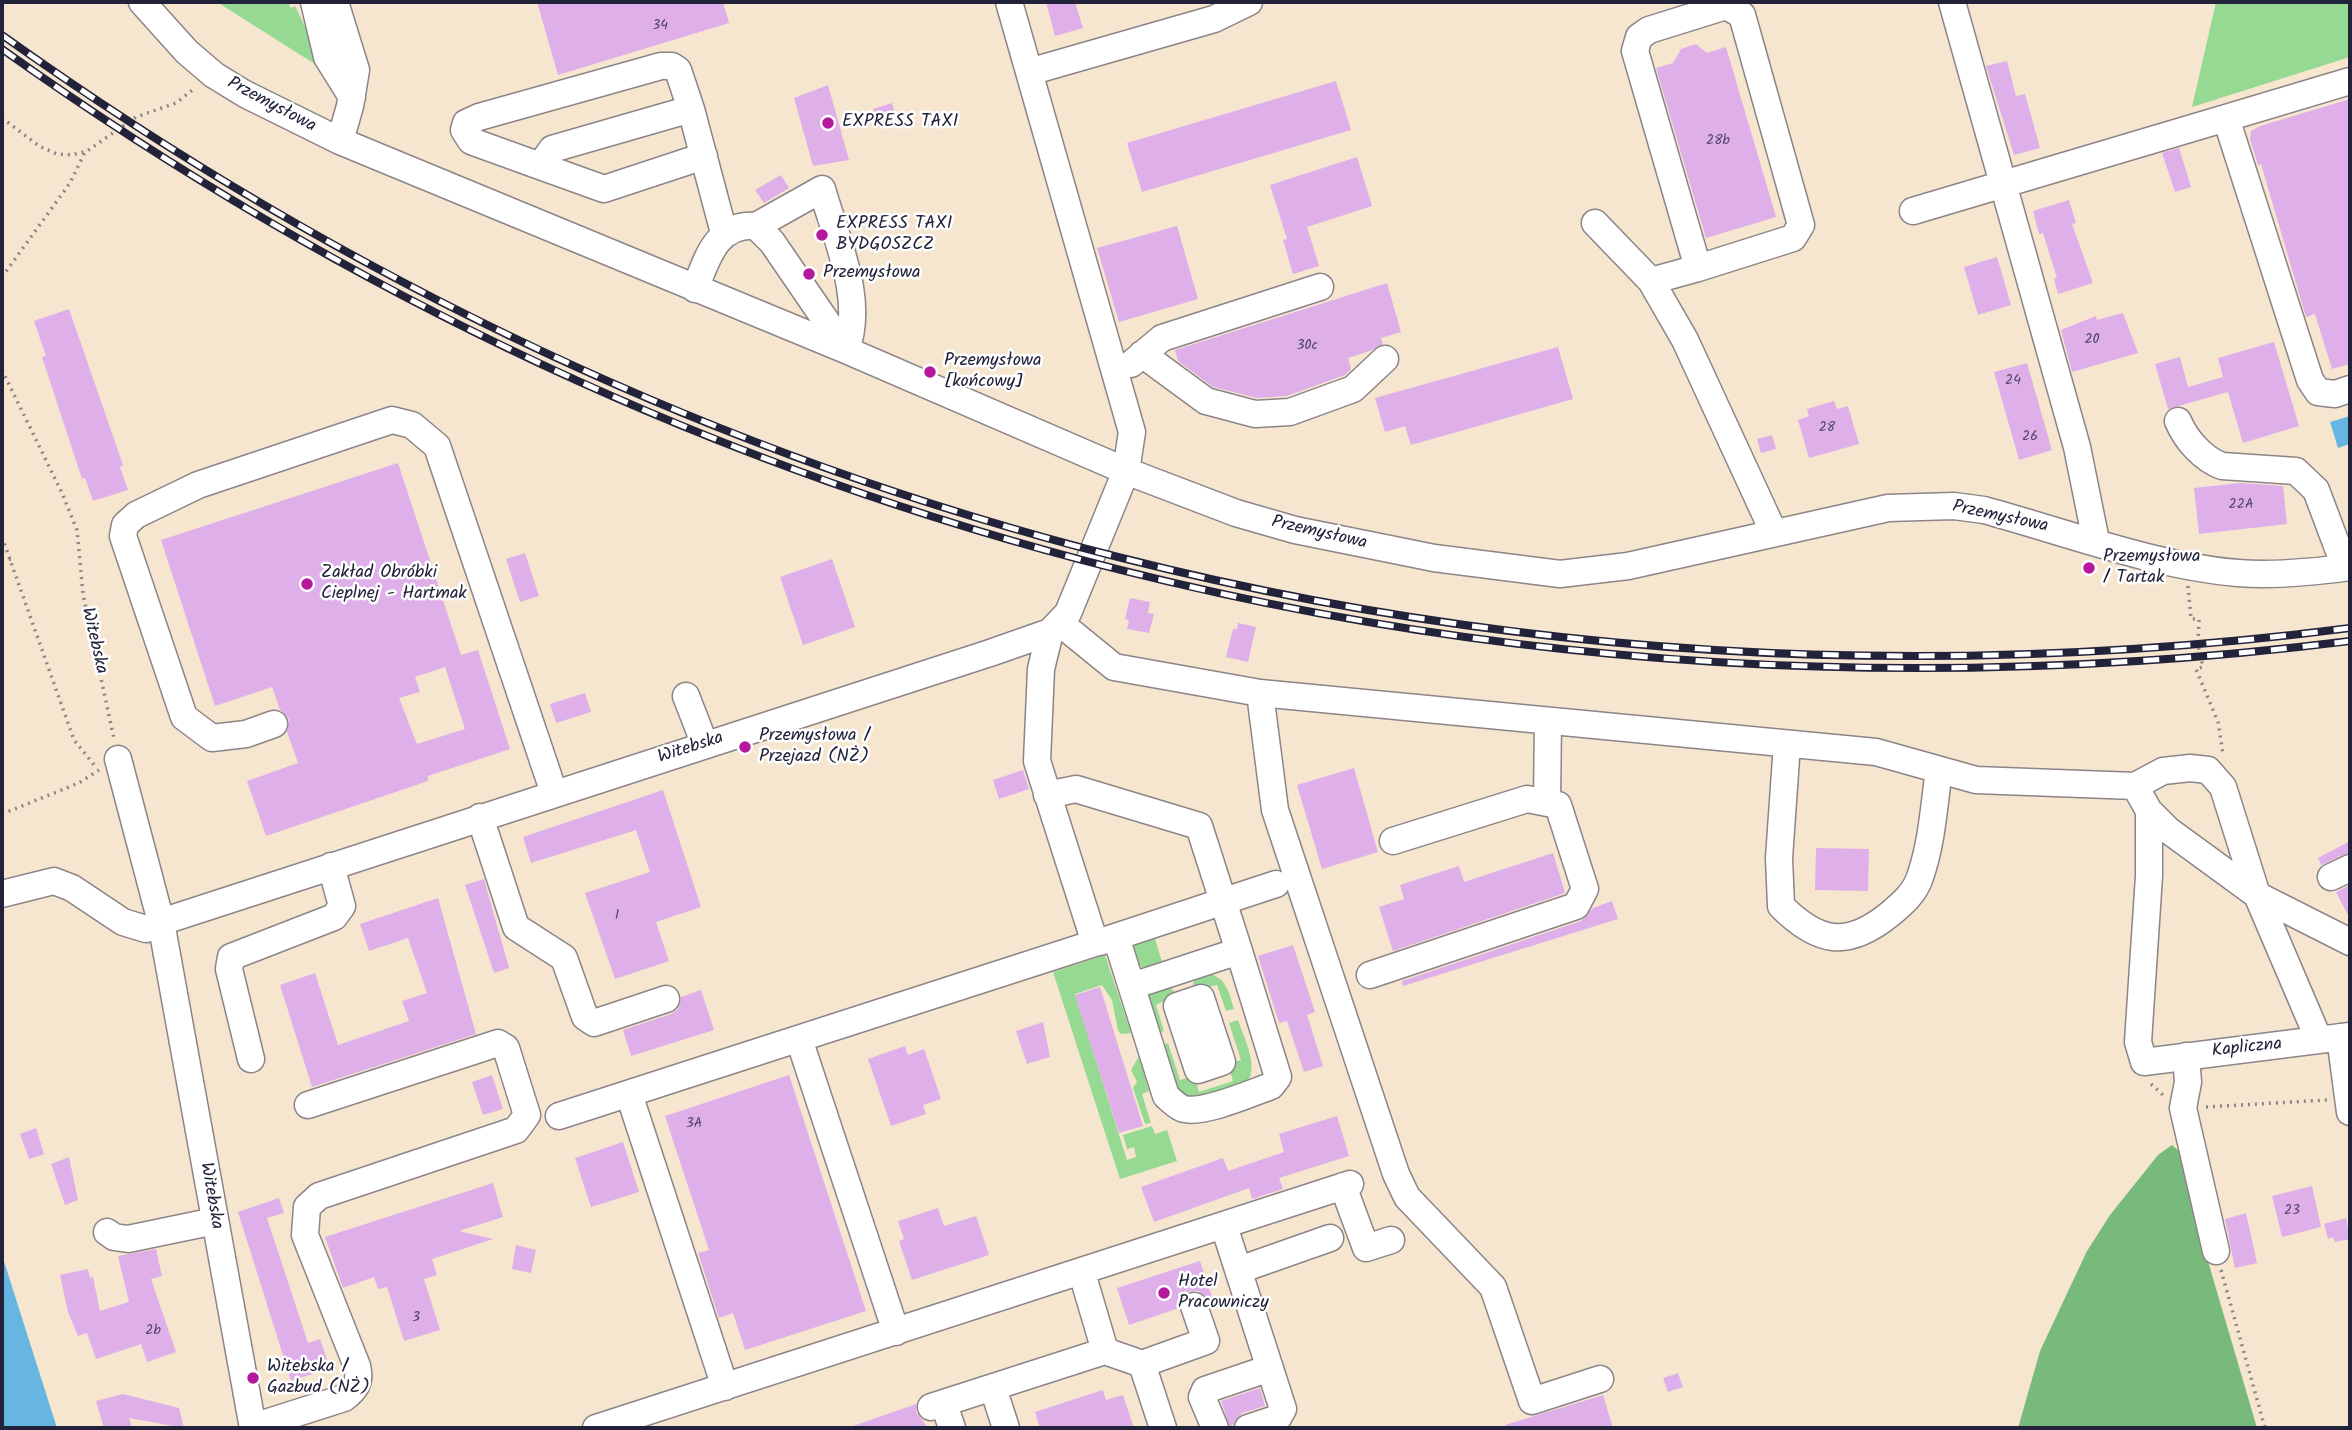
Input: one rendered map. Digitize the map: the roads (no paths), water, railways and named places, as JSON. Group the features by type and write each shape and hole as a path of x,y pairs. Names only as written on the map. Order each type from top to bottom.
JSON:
{"street":[{"name":"Przemysłowa","path":"142,2 187,52 208,70 245,94 340,141 846,350 1126,471 1236,513 1294,530 1434,558 1526,572 1560,574 1628,566 1888,508 1954,506 1984,510 2168,561 2238,573 2289,573 2347,567"},
{"path":"300,2 310,21 321,31"},
{"path":"314,2 327,57 352,97"},
{"path":"335,2 356,70 340,141"},
{"path":"1009,2 1132,432 1126,471 1069,613 1055,628 1041,669 1037,761 1047,795 1106,940 1132,986 1167,1096 1181,1108 1198,1110 1271,1086 1278,1077 1199,826 1076,789 1047,795"},
{"path":"1952,2 2077,447 2096,541"},
{"path":"1029,72 1214,19 1235,5"},
{"path":"1651,281 1698,268 1793,239 1801,225 1742,15 1726,6 1649,30 1639,37 1635,51 1698,268"},
{"path":"704,156 604,189 471,141 464,130 467,123 479,117 661,66 673,66 678,69 691,109 704,156 724,233"},
{"path":"1913,211 2350,81"},
{"path":"540,166 552,149 691,109"},
{"path":"2226,118 2310,380 2319,392 2334,394 2350,389"},
{"path":"695,289 708,255 724,233 745,225 756,226 822,189 852,297 851,336 846,350"},
{"path":"1595,223 1651,281 1685,340 1774,533"},
{"path":"756,226 772,242 846,350"},
{"path":"1117,378 1162,338 1320,287"},
{"path":"1142,354 1206,401 1255,414 1290,412 1353,388 1385,359"},
{"path":"274,724 246,733 212,738 184,717 123,536 125,524 136,515 198,485 392,420 412,425 437,446 554,793"},
{"path":"2178,421 2184,435 2211,462 2222,466 2296,471 2316,490 2347,567"},
{"path":"1055,628 1114,667 1260,693 1876,752 1976,780 2135,786 2163,771 2190,768 2208,770 2223,788 2257,895 2337,1038 2349,1106"},
{"name":"Witebska","path":"161,922 1055,628"},
{"path":"1260,693 1266,721 1275,810 1375,1112 1407,1197 1493,1287 1532,1401 1600,1378"},
{"path":"686,696 705,745"},
{"path":"1547,801 1548,720"},
{"path":"1787,744 1779,858 1781,906 1803,928 1822,936 1855,936 1875,926 1908,900 1920,879 1931,831 1939,770"},
{"name":"Witebska","path":"108,765 161,922 253,1428"},
{"path":"2135,786 2149,811 2168,830 2257,895 2350,942"},
{"path":"1370,975 1576,906 1581,902 1585,890 1558,805 1547,801 1527,799 1393,841"},
{"name":"Kapliczna","path":"2149,811 2149,876 2138,1042 2144,1062 2337,1038"},
{"path":"480,817 516,927 564,958 585,1017 594,1023 666,999"},
{"path":"251,1059 229,969 231,957 334,918 342,906 331,866"},
{"path":"2,894 54,881 72,888 123,922 146,929 161,922"},
{"path":"559,1116 1276,884"},
{"path":"1132,986 1239,951"},
{"path":"1178,971 1189,1002"},
{"path":"799,1039 896,1332"},
{"path":"253,1428 344,1398 355,1389 358,1382 357,1366 305,1235 307,1207 318,1196 516,1130 527,1115 506,1048 498,1044 308,1105"},
{"path":"2186,1056 2189,1082 2183,1108 2216,1251"},
{"path":"629,1094 725,1387"},
{"path":"596,1428 1082,1273 1346,1185 1366,1248 1391,1240"},
{"path":"107,1232 114,1237 128,1239 215,1221"},
{"path":"1224,1226 1283,1409 1278,1418 1248,1428"},
{"path":"1239,1270 1330,1238"},
{"path":"1082,1273 1105,1351"},
{"path":"943,1413 993,1388 1105,1351 1142,1364 1206,1342 1194,1306"},
{"path":"1142,1364 1163,1428"},
{"path":"1215,1428 1202,1397 1205,1390 1270,1367"},
{"path":"993,1388 1006,1428"}],"water":[{"path":"2350,416 2350,444 2338,448 2330,422"},
{"path":"2,1255 57,1428 2,1428"}],"railway":[{"path":"2,35 267,207 543,351 827,468 1119,557 1418,618 1724,650 2035,654 2350,628"},
{"path":"2,49 267,221 543,365 827,481 1119,570 1419,630 1724,662 2035,666 2350,641"}],"place":[{"name":"EXPRESS TAXI","path":"828,123"},
{"name":"EXPRESS TAXI BYDGOSZCZ","path":"822,235"},
{"name":"Przemysłowa","path":"809,274"},
{"name":"Przemysłowa [końcowy]","path":"930,372"},
{"name":"Przemysłowa / Tartak","path":"2089,568"},
{"name":"Zakład Obróbki Cieplnej - Hartmak","path":"307,584"},
{"name":"Przemysłowa / Przejazd (NŻ)","path":"745,747"},
{"name":"Hotel Pracowniczy","path":"1164,1293"},
{"name":"Witebska / Gazbud (NŻ)","path":"253,1378"}]}
